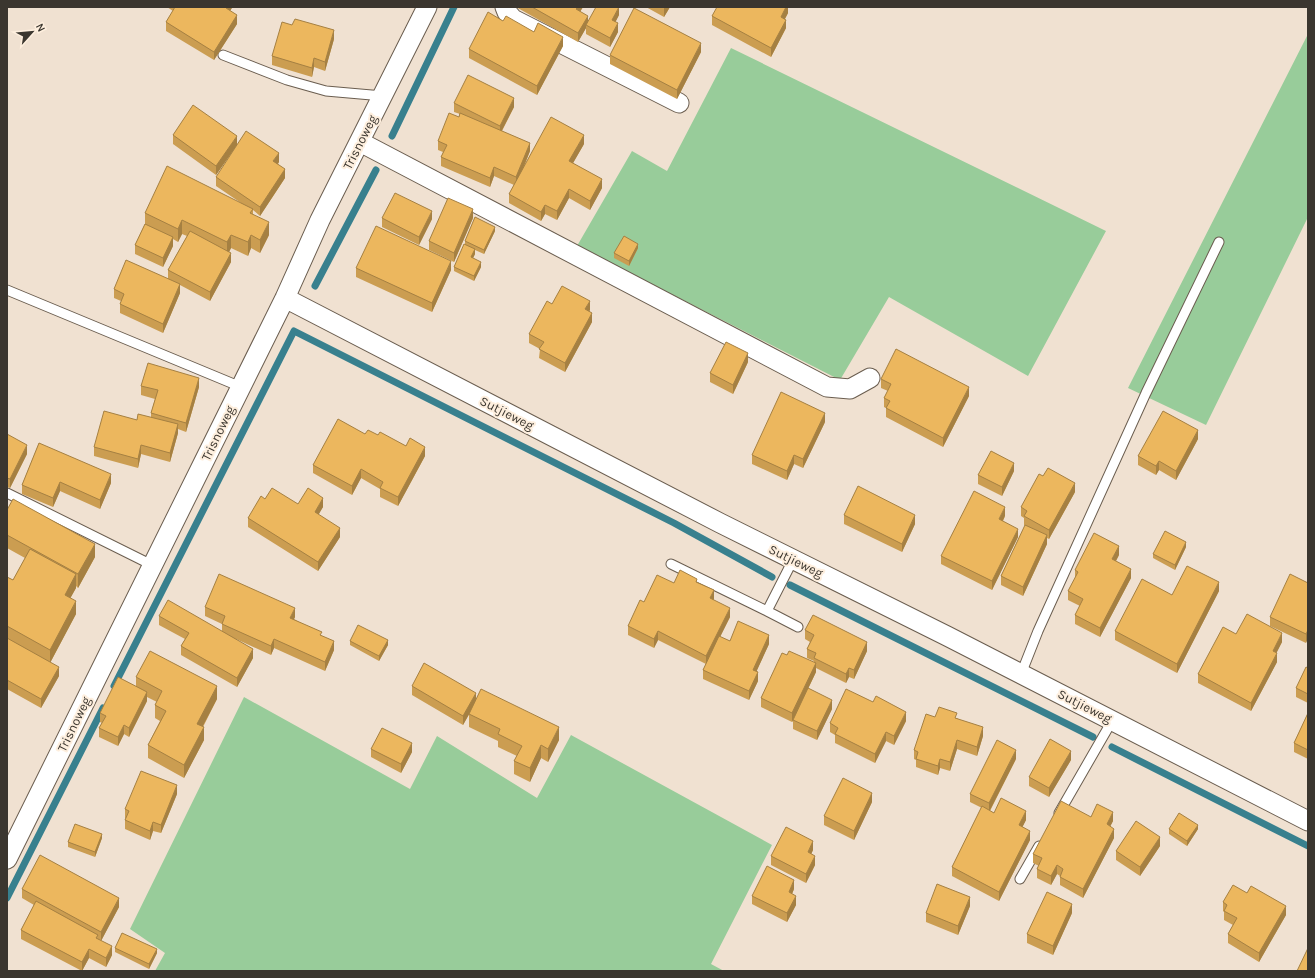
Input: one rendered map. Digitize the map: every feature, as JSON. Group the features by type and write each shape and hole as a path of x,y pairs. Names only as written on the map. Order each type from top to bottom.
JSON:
{"street":[{"name":"Trisnoweg","path":"7,859 285,298 320,220 427,7"},
{"path":"505,7 506,12 512,19 678,103"},
{"path":"360,142 827,387 850,389 870,378"},
{"name":"Sutjieweg","path":"285,298 793,560 1021,674 1308,821"}],"lane":[{"path":"223,55 287,80 326,91 383,96"},
{"path":"1021,674 1038,631 1146,393 1219,242"},
{"path":"7,290 241,387"},
{"path":"7,493 152,565"},
{"path":"767,611 793,560"},
{"path":"671,564 798,627"},
{"path":"1052,824 1112,721"},
{"path":"1020,879 1044,837"}],"green space":[{"path":"1308,34 1308,217 1206,425 1128,388"},
{"path":"731,48 1106,231 1028,376 889,297 840,380 577,246 632,151 667,171"},
{"path":"244,697 410,789 437,736 537,798 571,735 772,845 711,964 724,971 155,971 165,953 130,929"}],"building":[{"path":"175,7 227,7 226,8 237,15 214,52 166,22"},
{"path":"532,7 578,7 576,9 588,16 578,33"},
{"path":"596,7 619,7 612,20 618,23 610,38 586,25"},
{"path":"717,7 786,7 781,17 786,20 771,48 712,16"},
{"path":"634,8 701,43 677,90 610,55"},
{"path":"488,12 503,21 506,16 534,32 538,23 563,37 537,86 469,49"},
{"path":"295,19 334,30 325,62 314,58 312,68 272,56 282,22 292,25"},
{"path":"468,75 514,98 500,126 454,103"},
{"path":"193,105 237,136 216,166 173,135"},
{"path":"449,113 459,117 460,113 530,143 516,177 494,167 490,178 441,157 447,145 438,141"},
{"path":"551,117 584,135 569,161 602,179 590,201 569,189 557,211 545,205 541,212 509,194"},
{"path":"246,131 279,153 273,161 285,169 260,207 216,177"},
{"path":"167,166 253,209 250,213 269,222 260,240 251,235 248,242 231,235 227,242 182,220 178,229 145,213"},
{"path":"395,193 432,211 419,237 382,218"},
{"path":"448,198 473,209 454,253 429,241"},
{"path":"475,217 495,227 484,250 465,241"},
{"path":"145,224 173,237 163,258 135,245"},
{"path":"376,226 451,261 432,303 356,268"},
{"path":"190,231 231,253 210,292 168,270"},
{"path":"624,236 638,244 629,261 614,253"},
{"path":"464,244 475,249 471,257 481,262 474,276 454,267"},
{"path":"126,260 180,284 163,324 120,304 124,294 114,289"},
{"path":"562,286 590,301 585,309 592,313 565,363 539,349 544,342 529,334 547,301 552,304"},
{"path":"726,342 748,353 733,385 710,373"},
{"path":"896,349 969,387 943,438 886,408 890,401 884,398 891,384 881,379"},
{"path":"148,363 199,378 186,423 151,413 158,390 141,386"},
{"path":"781,392 825,413 803,459 794,455 787,471 752,455"},
{"path":"104,411 137,420 138,414 178,424 170,453 141,445 138,459 94,447"},
{"path":"1163,411 1198,430 1176,471 1159,461 1156,466 1138,456"},
{"path":"338,419 365,434 368,430 378,435 380,432 406,446 410,438 425,447 398,497 380,488 383,482 361,469 352,486 313,465"},
{"path":"7,434 27,445 10,479 7,478"},
{"path":"39,443 111,474 100,500 60,482 53,498 22,485"},
{"path":"991,451 1014,463 1002,487 978,475"},
{"path":"1048,468 1075,483 1049,530 1024,516 1027,511 1021,507 1039,474 1043,476"},
{"path":"858,486 915,515 902,544 844,515"},
{"path":"272,488 298,504 308,488 323,498 315,512 340,528 318,562 248,518 261,496 265,499"},
{"path":"974,491 1005,507 999,519 1018,529 992,581 941,556"},
{"path":"13,499 95,544 78,574 7,535 7,510"},
{"path":"1025,525 1047,535 1023,587 1001,576"},
{"path":"1165,531 1186,542 1175,565 1153,554"},
{"path":"1094,533 1119,546 1112,559 1131,569 1100,628 1075,615 1083,599 1068,591 1078,572 1075,570"},
{"path":"30,549 76,574 65,595 76,601 50,650 7,626 7,577 13,580"},
{"path":"1187,566 1219,582 1177,664 1115,631 1142,579 1172,595"},
{"path":"680,570 697,579 696,582 714,590 710,598 730,608 706,656 658,631 654,639 628,626 640,600 644,602 657,575 674,583"},
{"path":"219,574 295,608 290,618 322,632 320,635 334,641 325,662 274,639 271,646 222,624 225,616 205,607"},
{"path":"1290,574 1308,583 1308,630 1306,634 1270,617"},
{"path":"168,600 253,649 237,678 181,646 189,633 159,616"},
{"path":"1247,614 1282,633 1273,651 1277,653 1251,703 1198,674 1223,627 1236,634"},
{"path":"813,615 867,642 854,670 849,668 846,674 814,658 816,653 807,649 814,635 805,630"},
{"path":"738,621 769,635 753,670 758,672 749,691 703,670 719,636 730,641"},
{"path":"358,625 388,640 379,656 350,641"},
{"path":"7,638 59,667 41,699 7,680"},
{"path":"150,651 217,686 197,724 204,727 184,765 148,745 166,711 155,705 162,691 136,677"},
{"path":"789,651 816,663 792,713 761,698 782,653 787,655"},
{"path":"424,663 476,693 463,716 412,686"},
{"path":"1306,667 1308,668 1308,694 1296,688"},
{"path":"118,677 147,692 129,728 124,725 118,737 99,728 106,716 100,713"},
{"path":"808,688 832,700 817,731 793,720"},
{"path":"481,689 559,727 548,749 541,745 530,768 514,761 522,746 498,734 500,729 469,714"},
{"path":"846,689 873,702 876,696 906,712 894,736 886,732 875,754 835,734 838,728 830,723"},
{"path":"939,707 957,713 955,718 983,727 977,747 957,740 950,762 940,759 938,766 916,759 918,752 914,750 926,714 935,717"},
{"path":"1308,713 1308,750 1294,743"},
{"path":"382,728 412,743 401,764 371,749"},
{"path":"1050,739 1071,751 1049,788 1029,777"},
{"path":"997,740 1016,750 989,803 970,794"},
{"path":"141,771 177,785 161,825 153,822 150,831 125,820 129,811 125,809"},
{"path":"843,778 872,793 854,831 824,816"},
{"path":"1001,798 1026,811 1019,825 1030,831 999,892 952,867 982,806 994,813"},
{"path":"1061,801 1091,817 1097,804 1113,812 1107,824 1114,829 1083,889 1060,877 1063,869 1057,865 1051,876 1037,869 1042,858 1033,854"},
{"path":"1179,813 1198,825 1187,841 1169,829"},
{"path":"1136,821 1160,837 1140,867 1116,851"},
{"path":"75,824 102,834 95,852 68,842"},
{"path":"786,827 813,841 808,852 815,856 806,874 771,856"},
{"path":"40,855 119,898 101,932 22,889"},
{"path":"767,866 794,880 789,892 796,896 787,913 752,896"},
{"path":"937,884 970,897 958,926 926,913"},
{"path":"1233,885 1247,893 1251,886 1286,906 1259,953 1228,934 1237,918 1224,911 1227,905 1223,902"},
{"path":"1047,892 1072,904 1053,946 1027,934"},
{"path":"36,901 98,935 96,938 112,946 106,958 89,949 82,962 21,930"},
{"path":"122,933 157,949 149,964 115,948"},
{"path":"1308,948 1308,971 1297,971"}],"waterway":[{"path":"392,136 454,7"},
{"path":"315,286 376,170"},
{"path":"114,686 294,331 674,523 772,577"},
{"path":"790,585 1093,737"},
{"path":"7,898 103,708"},
{"path":"1112,747 1308,846"}]}
